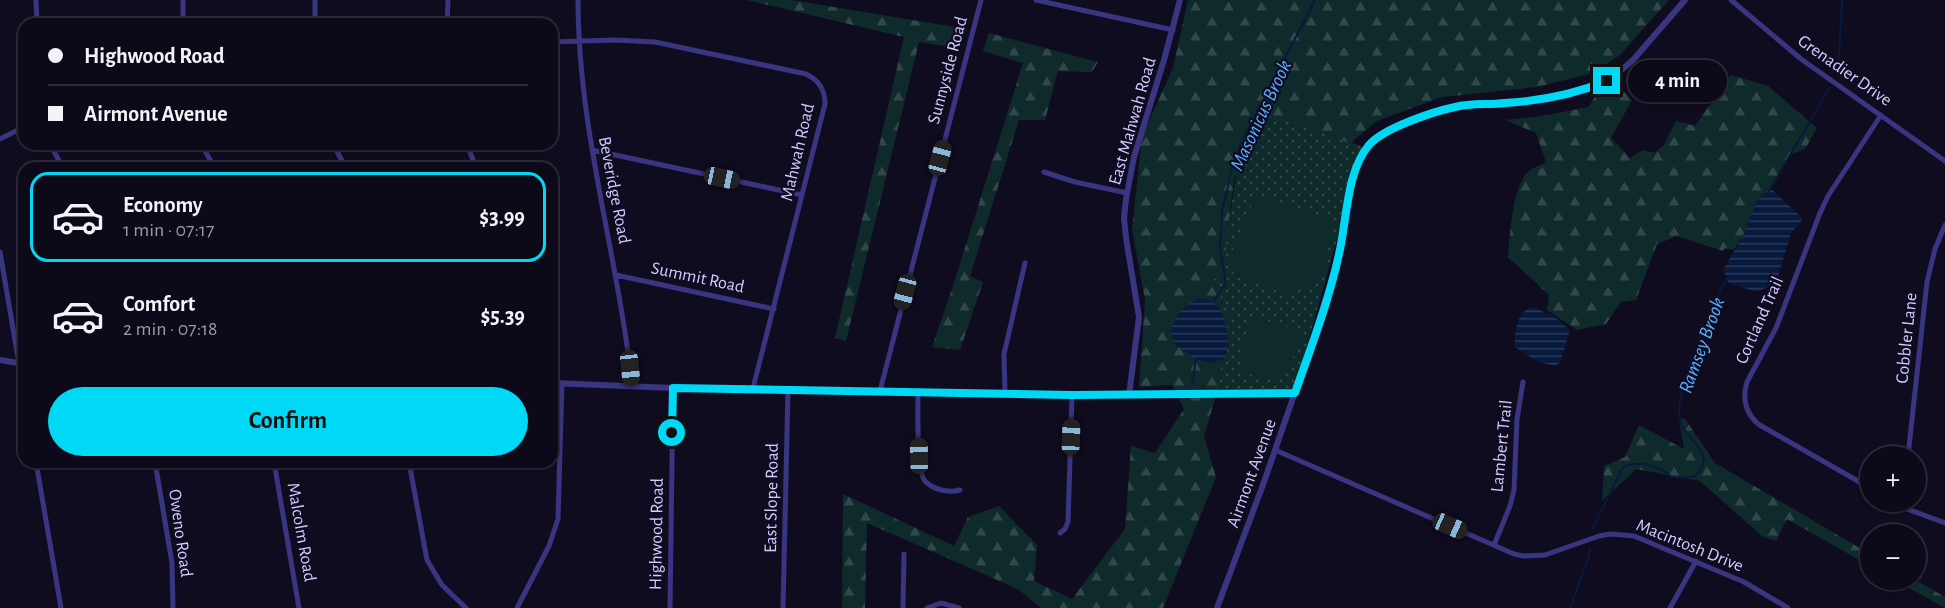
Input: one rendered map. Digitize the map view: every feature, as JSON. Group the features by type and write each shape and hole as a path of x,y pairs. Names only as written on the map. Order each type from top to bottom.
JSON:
{"street":[{"path":"36,0 37,18"},
{"path":"183,0 183,18"},
{"path":"315,0 315,18"},
{"path":"447,18 448,0"},
{"name":"Beveridge Road","path":"578,0 581,83 616,275 632,385"},
{"name":"Sunnyside Road","path":"880,391 981,0"},
{"path":"1036,0 1173,30"},
{"name":"East Mahwah Road","path":"1129,395 1139,317 1124,218 1127,194 1134,157 1180,0"},
{"name":"Airmont Avenue","path":"1217,608 1295,393 1339,255 1354,172 1363,153 1370,144 1388,130 1443,110 1466,105 1533,100 1573,93 1607,81 1633,60 1684,0"},
{"name":"Grenadier Drive","path":"1731,0 1801,59 1945,161"},
{"name":"Mahwah Road","path":"558,42 615,40 654,42 812,76 821,85 825,104 753,388"},
{"name":"Cortland Trail","path":"1860,482 1758,424 1744,403 1744,392 1776,328 1828,196 1881,115"},
{"path":"0,139 18,130"},
{"path":"592,150 802,195"},
{"path":"1044,172 1127,194"},
{"name":"Cobbler Lane","path":"1909,446 1927,282 1935,249 1945,225"},
{"path":"0,252 18,344"},
{"path":"1005,393 1004,354 1025,263"},
{"name":"Summit Road","path":"616,275 774,309"},
{"path":"0,360 18,363"},
{"name":"Lambert Trail","path":"1494,545 1514,490 1517,419 1523,382"},
{"path":"558,383 673,388 1072,395 1295,393"},
{"path":"518,608 549,546 558,519 562,383"},
{"name":"Highwood Road","path":"670,608 673,388"},
{"name":"East Slope Road","path":"783,608 788,389"},
{"path":"918,391 919,469 925,482 941,490 953,492 960,490"},
{"path":"1060,533 1068,522 1072,395"},
{"name":"Macintosh Drive","path":"1275,450 1514,554 1534,556 1556,552 1599,536 1622,534 1643,538 1754,587 1788,608"},
{"path":"37,468 61,608"},
{"name":"Oweno Road","path":"156,468 172,562 173,608"},
{"name":"Malcolm Road","path":"275,468 299,608"},
{"path":"410,468 427,560 442,585 466,608"},
{"path":"1914,512 1945,524"},
{"path":"903,608 904,554"},
{"path":"1670,608 1696,561"},
{"path":"927,608 948,603 959,608"}],"green space":[{"path":"747,0 791,0 967,29 958,48 919,42 846,341 835,338 904,37"},
{"path":"1188,0 1669,0 1620,55 1593,73 1537,87 1442,97 1377,121 1352,144 1262,111 1234,179 1222,281 1213,278 1229,316 1218,389 1204,436 1216,477 1163,608 1041,608 1018,589 867,523 865,608 842,608 843,494 954,546 968,517 999,506 1037,545 1034,581 1072,599 1125,529 1131,446 1155,453 1184,409 1172,385 1139,387 1145,300 1132,229 1142,136 1173,68"},
{"path":"989,33 1098,62 1092,72 1058,71 1045,120 1019,120 970,276 983,282 960,350 932,347 1023,63 983,51"},
{"path":"1731,75 1768,86 1817,128 1805,149 1789,155 1770,188 1757,202 1742,238 1733,250 1725,248 1723,251 1677,236 1657,244 1636,300 1621,302 1606,324 1577,330 1547,310 1549,295 1508,257 1512,214 1521,182 1530,170 1546,162 1536,133 1505,120 1588,107 1599,89 1617,85 1632,100 1611,138 1630,158 1643,150 1655,153 1664,145 1676,121 1695,126"},
{"path":"1262,111 1363,147 1355,159 1347,204 1295,389 1218,389 1213,278 1228,231 1235,170"},
{"path":"1256,195 1334,222 1322,277 1289,295 1234,276 1230,256"},
{"path":"1252,316 1304,332 1288,369 1271,379 1239,372 1248,323"},
{"path":"1679,418 1685,419 1715,463 1860,548 1860,560 1787,519 1776,541 1762,536 1700,481 1636,469 1602,501 1604,466 1625,457 1639,425 1684,449"},
{"path":"1926,586 1945,597 1945,608 1913,590 1926,590"}],"water":[{"path":"1770,188 1803,219 1791,233 1776,283 1757,292 1729,283 1723,270 1742,238 1757,202"},
{"path":"1205,298 1219,307 1225,322 1229,344 1225,358 1213,363 1196,359 1177,346 1170,332 1187,305"},
{"path":"1532,307 1553,316 1570,330 1560,363 1554,366 1536,361 1515,347 1516,330 1520,318"}],"waterway":[{"name":"Masonicus Brook","path":"1213,302 1226,283 1220,250 1222,212 1232,169 1241,143 1315,0"},
{"name":"Ramsey Brook","path":"1838,74 1842,0"},
{"name":"Ramsey Brook","path":"1769,191 1830,87"},
{"name":"Ramsey Brook","path":"1592,530 1623,467 1643,464 1660,469 1672,477 1694,477 1701,468 1702,452 1681,423 1680,400 1688,368 1721,288 1728,277"},
{"name":"Masonicus Brook","path":"1192,385 1196,359"},
{"name":"Ramsey Brook","path":"1570,608 1590,548"}],"route":[{"path":"672,433 673,388 1072,395 1295,393 1339,255 1354,172 1370,144 1388,130 1456,106 1533,100 1573,93 1607,81"}]}
